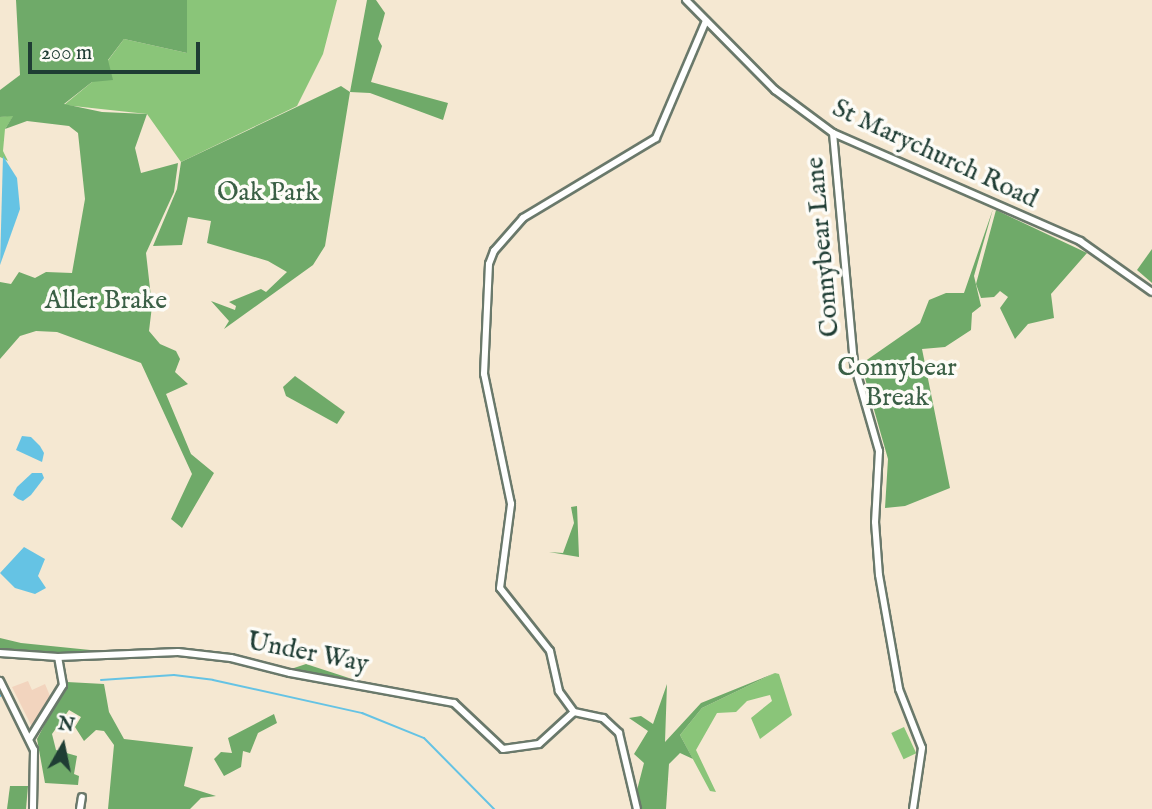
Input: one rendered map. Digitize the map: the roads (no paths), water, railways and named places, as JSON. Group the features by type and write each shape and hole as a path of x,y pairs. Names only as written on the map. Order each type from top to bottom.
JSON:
{"street":[{"name":"St Marychurch Road","path":"686,0 775,90 833,133 1080,240 1152,292"},
{"path":"637,809 619,733 603,718 574,712 559,691 550,651 500,588 511,504 484,374 486,286 494,250 523,218 603,166 652,142 706,21"},
{"name":"Connybear Lane","path":"833,133 854,364 879,451 875,522 879,575 900,689 922,748 913,809"},
{"name":"Under Way","path":"0,653 58,657 206,653 290,673 386,688 454,703 503,750 539,744 574,712"},
{"path":"30,738 63,685 58,657"},
{"path":"0,681 30,738 35,767 33,809"},
{"path":"80,809 82,797"}],"water":[{"path":"3,156 17,178 20,209 0,265"},
{"path":"22,436 31,437 40,446 44,453 42,462 16,450"},
{"path":"32,473 42,473 44,478 31,495 23,501 18,499 13,495 17,487"},
{"path":"24,547 45,559 38,576 46,588 35,594 15,588 0,573"}],"waterway":[{"path":"101,680 174,675 213,680 362,713 424,738 494,809"}],"park label":[{"name":"Oak Park","path":"268,193"},
{"name":"Aller Brake","path":"106,301"},
{"name":"Connybear Break","path":"897,383"}]}
